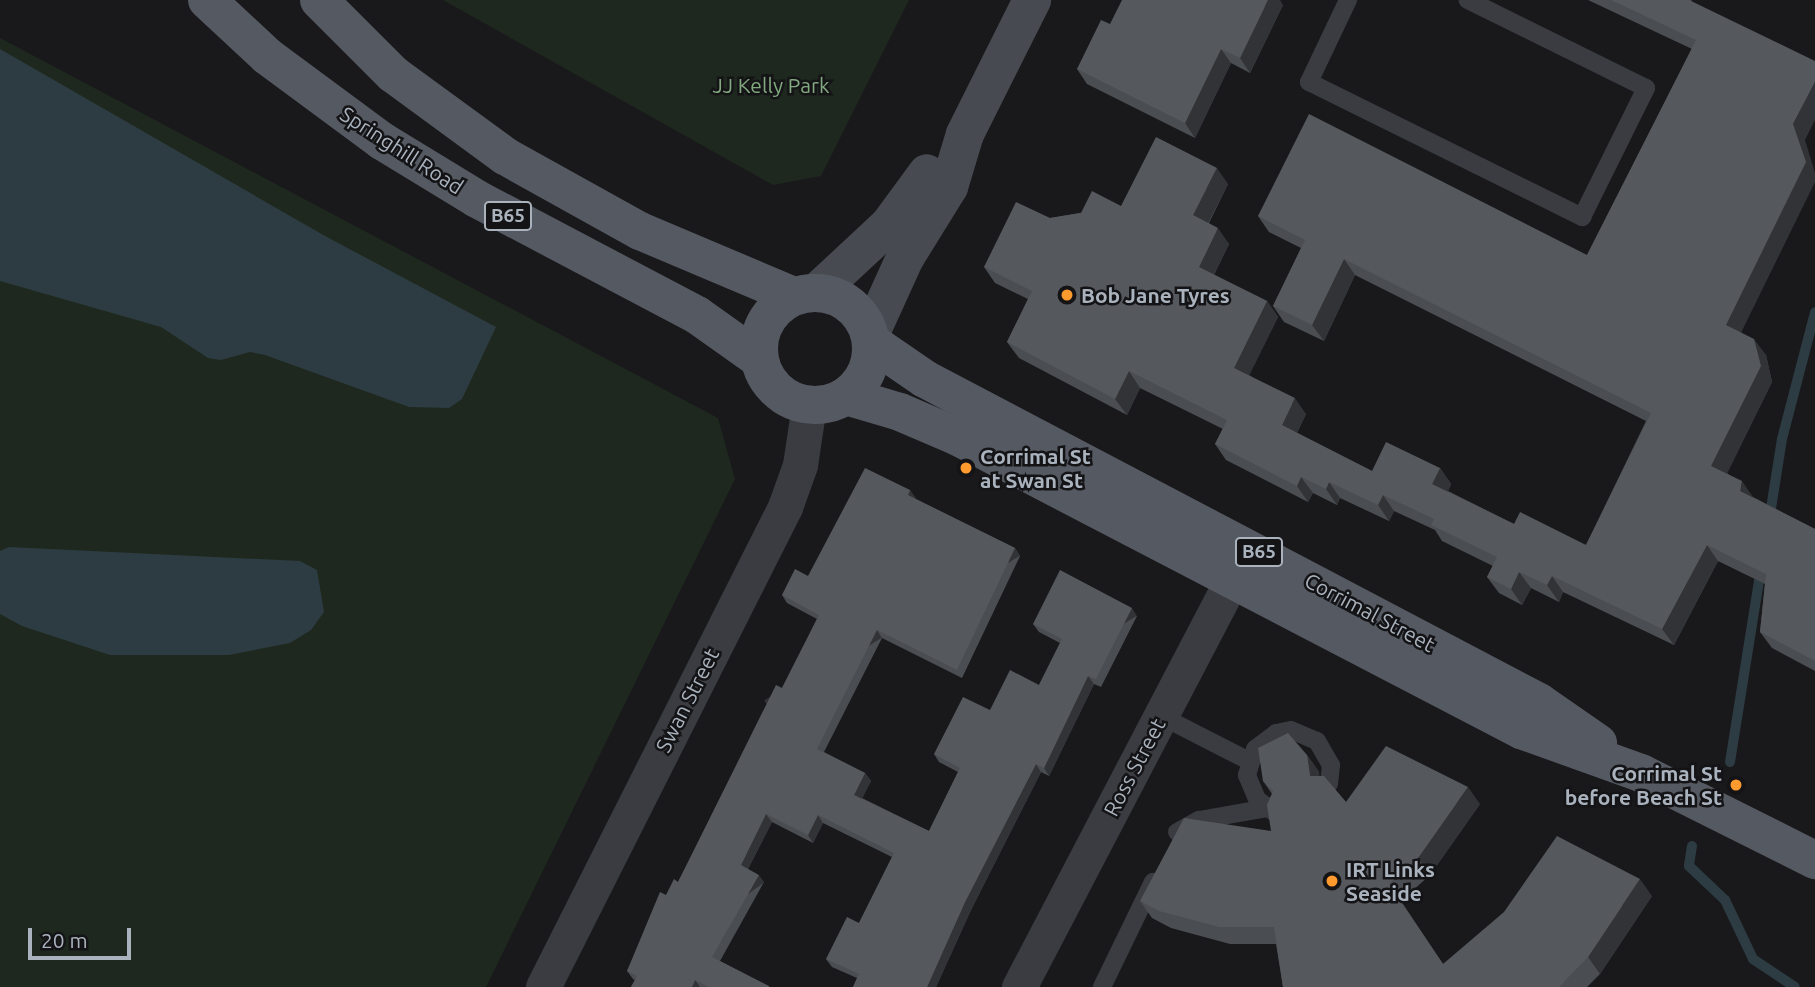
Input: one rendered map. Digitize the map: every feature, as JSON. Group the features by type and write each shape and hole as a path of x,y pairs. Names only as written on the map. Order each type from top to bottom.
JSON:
{"main road":[{"name":"Springhill Road","path":"207,0 267,56 382,141 477,199 697,315 759,359"},
{"name":"B65","path":"319,0 393,74 505,156 640,231 805,294 851,304 871,339"},
{"path":"759,359 765,321 805,294"},
{"path":"809,405 846,396 866,373 871,339"},
{"name":"Corrimal Street","path":"871,339 925,379 1241,562 1521,730 1641,773 1815,860"},
{"name":"B65","path":"759,359 771,385 782,395 809,405"},
{"name":"Corrimal Street","path":"846,396 900,412 1241,562"}],"street":[{"path":"871,339 905,258 949,187 965,134 1032,0"},
{"path":"805,294 889,225 927,172 965,134"},
{"name":"Swan Street","path":"542,987 785,507 800,465 809,405"},
{"name":"Ross Street","path":"1024,985 1241,562"}],"lane":[{"path":"1339,3 1309,82 1582,217 1646,88 1468,0"},
{"path":"1161,716 1249,761"},
{"path":"1102,987 1179,830 1199,820 1272,811 1250,788 1249,761 1264,739 1291,730 1304,733 1326,751 1329,785"}],"green space":[{"name":"JJ Kelly Park","path":"443,0 909,0 821,176 773,185"},
{"path":"0,38 718,418 735,479 486,987 0,987"}],"shaded area":[{"path":"0,49 325,236 496,327 462,399 449,408 409,407 265,355 250,352 221,360 208,358 161,327 0,281"},
{"path":"9,547 300,561 317,570 324,612 311,630 290,643 229,655 110,655 22,626 0,614 0,551"}],"building":[{"path":"1122,0 1268,0 1240,58 1221,49 1185,123 1077,69 1101,20 1110,24"},
{"path":"1611,0 1689,0 1815,61 1815,82 1793,124 1806,162 1726,325 1754,339 1761,366 1711,466 1742,481 1740,491 1815,529 1815,661 1760,632 1766,574 1707,545 1662,629 1552,576 1547,585 1519,572 1511,589 1487,577 1497,557 1431,525 1434,519 1383,495 1378,505 1329,482 1326,489 1301,477 1297,486 1215,444 1227,420 1129,371 1115,399 1007,342 1032,291 984,267 1016,202 1050,218 1081,213 1092,191 1121,206 1156,137 1217,168 1193,215 1218,228 1199,267 1267,301 1234,368 1295,398 1282,425 1372,471 1386,442 1440,468 1432,484 1514,524 1520,512 1586,545 1651,413 1344,259 1312,325 1273,306 1305,240 1258,216 1309,114 1587,255 1696,40"},
{"path":"865,468 910,490 908,495 1015,548 957,670 877,630 817,749 865,773 854,795 929,831 960,768 934,754 963,697 990,710 1010,670 1039,685 1062,639 1033,624 1060,570 1132,608 1096,679 1088,676 1044,768 1036,764 965,902 927,987 853,987 859,974 826,959 847,917 859,923 894,853 818,815 808,835 766,814 741,865 759,875 712,957 769,987 709,987 695,980 692,987 631,987 637,976 627,971 660,892 666,895 674,879 678,882 776,685 782,688 819,615 782,595 795,569 808,576"},
{"name":"IRT Links Seaside","path":"1288,733 1307,755 1310,776 1324,776 1346,802 1386,746 1468,787 1418,858 1389,884 1443,964 1504,912 1557,836 1640,879 1588,957 1559,987 1283,987 1274,927 1219,927 1159,911 1140,901 1184,818 1271,831 1267,805 1273,791 1263,781 1258,748"}],"waterway":[{"path":"1769,521 1782,439 1815,312"},
{"path":"1730,762 1761,568"},
{"path":"1692,846 1689,866 1725,900 1753,959 1795,987"}],"place":[{"name":"Bob Jane Tyres","path":"1067,295"},
{"name":"Corrimal St at Swan St","path":"966,468"},
{"name":"Corrimal St before Beach St","path":"1736,785"},
{"name":"IRT Links Seaside","path":"1332,881"}]}
